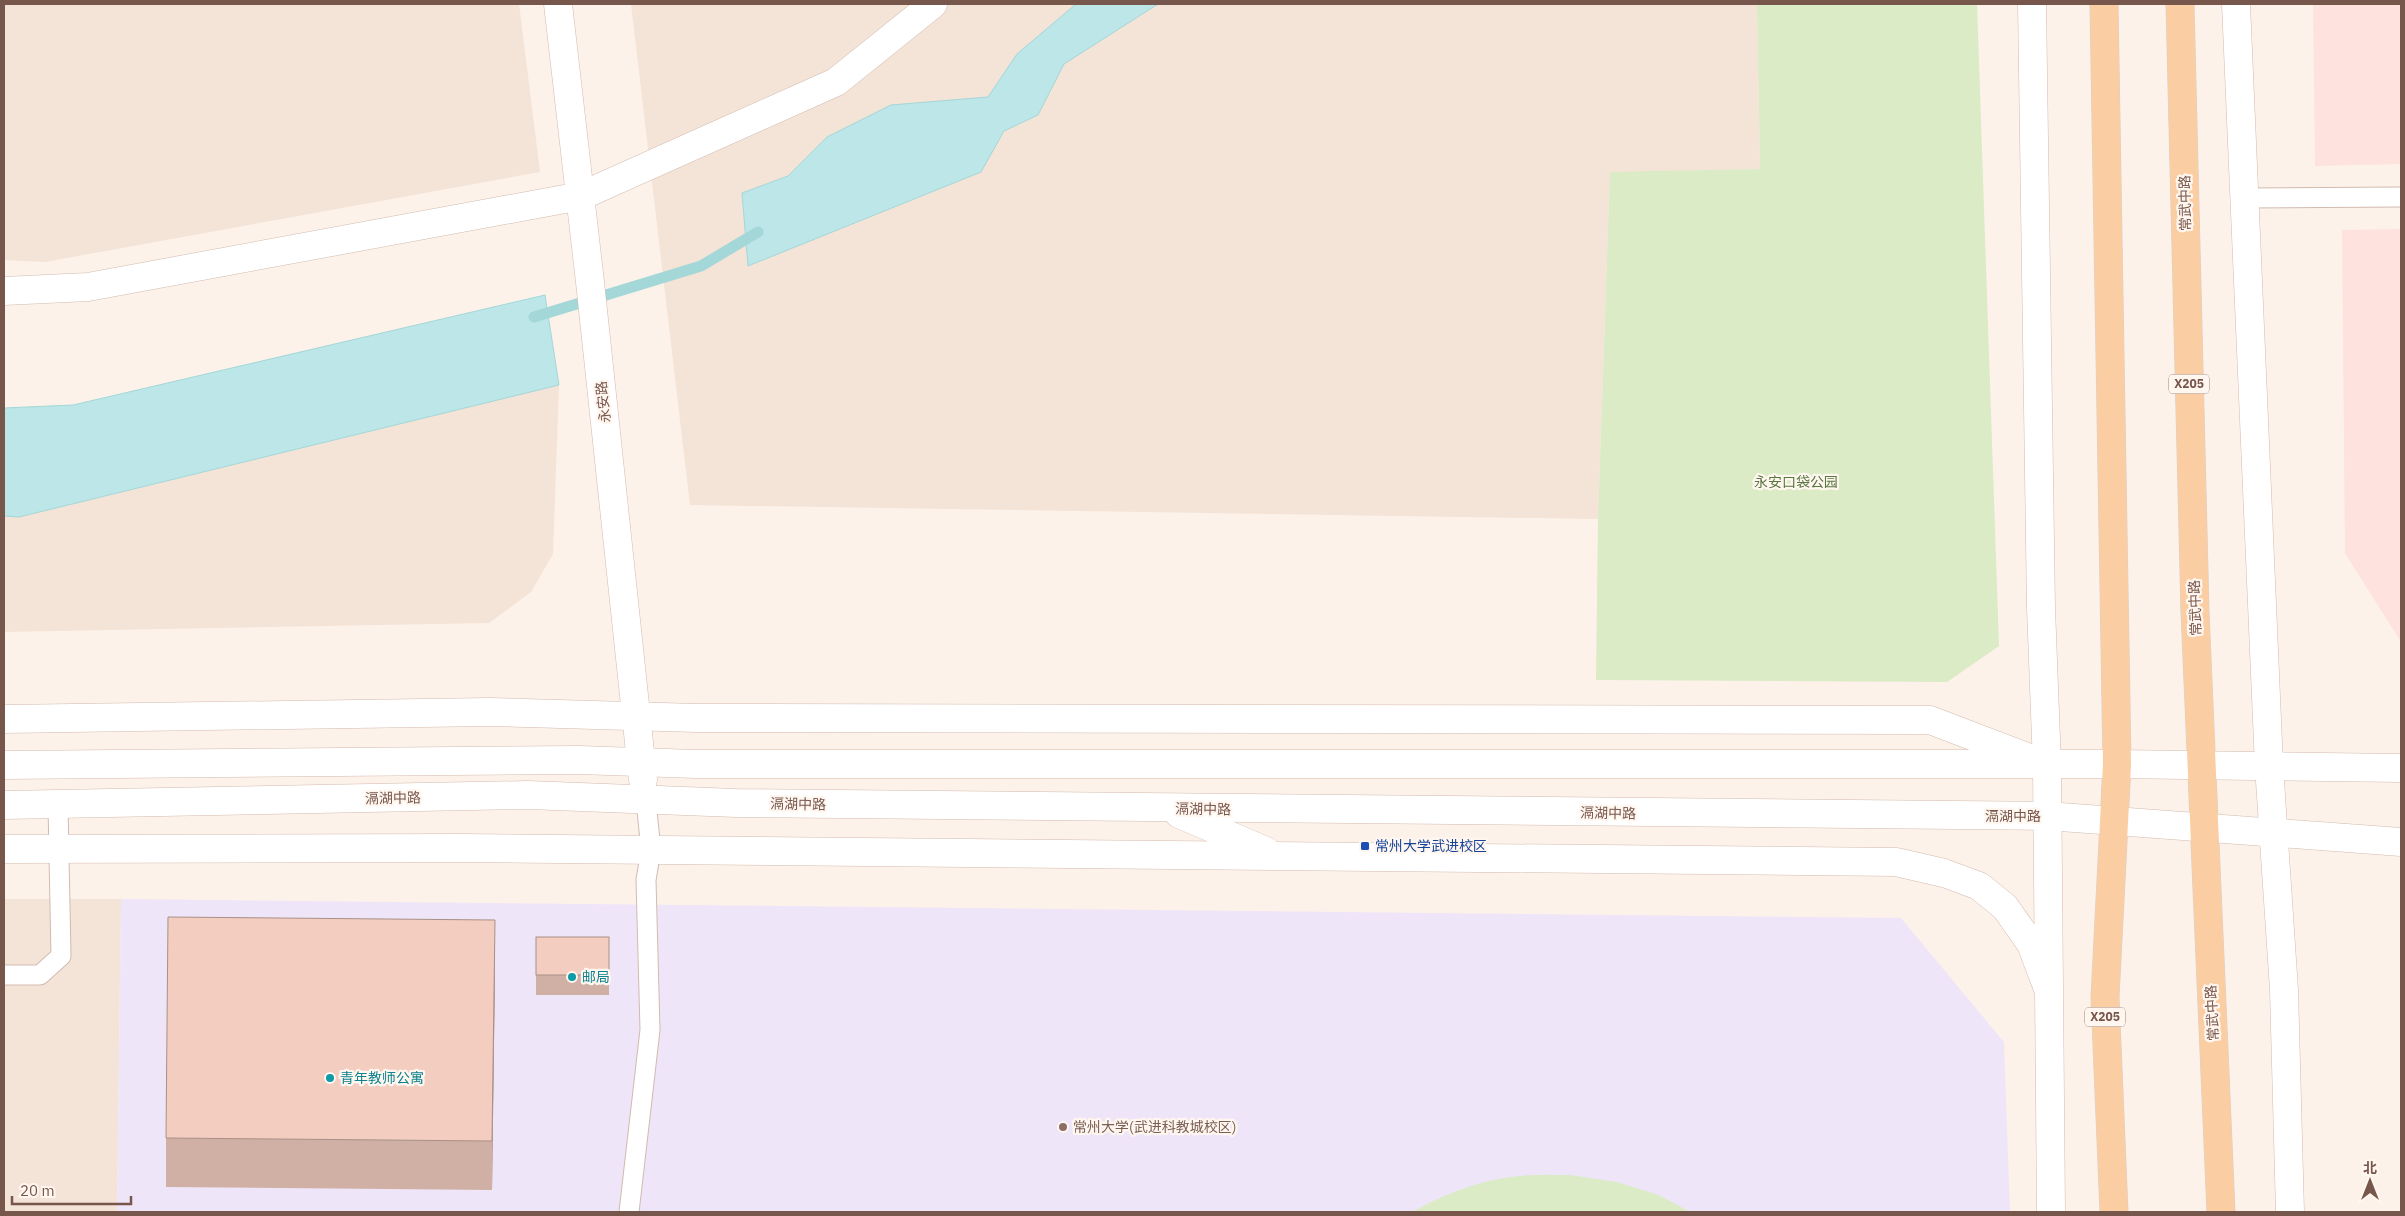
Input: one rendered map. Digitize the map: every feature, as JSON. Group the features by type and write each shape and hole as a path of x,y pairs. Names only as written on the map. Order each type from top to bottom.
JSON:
{"main road":[{"name":"X205","path":"2104,4 2117,764 2105,997 2114,1212"},
{"name":"常武中路","path":"2180,4 2195,612 2221,1212"}],"street":[{"name":"永安路","path":"558,4 581,196 640,762 646,801"},
{"path":"4,291 88,287 581,196 836,82 933,4"},
{"path":"2032,4 2041,608 2047,765 2050,1212"},
{"path":"2236,4 2269,766 2284,990 2290,1212"},
{"path":"4,719 490,712 696,718 1930,720 2047,765"},
{"path":"4,765 569,760 640,762 2117,764 2401,768"},
{"name":"滆湖中路","path":"4,805 528,795 646,801 2047,816 2401,842"},
{"path":"1166,808 1278,856"},
{"path":"4,850 461,848 1896,862 1944,873 1978,886 2005,907 2031,944 2048,989"}],"lane":[{"path":"2245,198 2401,198"},
{"path":"629,1212 650,1030 646,880 651,850 646,801"},
{"path":"4,974 40,975 61,956 58,805"}],"shaded area":[{"path":"4,4 519,4 540,172 45,262 4,260"},
{"path":"631,4 1757,4 1760,169 1610,173 1598,519 690,505"},
{"path":"2313,4 2401,4 2401,164 2315,166"},
{"path":"2401,229 2401,642 2345,553 2342,230"},
{"path":"559,385 553,554 531,592 489,623 4,632 4,516 19,517"},
{"path":"4,899 121,899 117,1212 4,1212"},
{"name":"常州大学(武进科教城校区)","path":"121,899 1901,918 2004,1042 2010,1212 117,1212"}],"green space":[{"name":"永安口袋公园","path":"1757,4 1977,4 1999,646 1947,682 1596,680 1598,519 1610,172 1760,169"},
{"path":"1526,1175 1570,1175 1617,1182 1659,1195 1690,1212 1412,1212 1450,1193 1492,1180"}],"water":[{"path":"1076,4 1158,4 1064,64 1038,115 1004,131 981,172 748,266 742,193 788,176 827,137 891,105 988,97 1017,54"},
{"path":"545,295 559,385 19,517 4,516 4,408 73,405"}],"building":[{"name":"青年教师公寓","path":"168,917 495,920 492,1141 166,1138"},
{"path":"536,937 609,937 609,975 536,975"}],"waterway":[{"path":"534,317 701,266 758,232"}],"place":[{"name":"常州大学武进校区","path":"1365,846"},
{"name":"邮局","path":"572,977"},
{"name":"青年教师公寓","path":"330,1078"},
{"name":"常州大学(武进科教城校区)","path":"1063,1127"}]}
